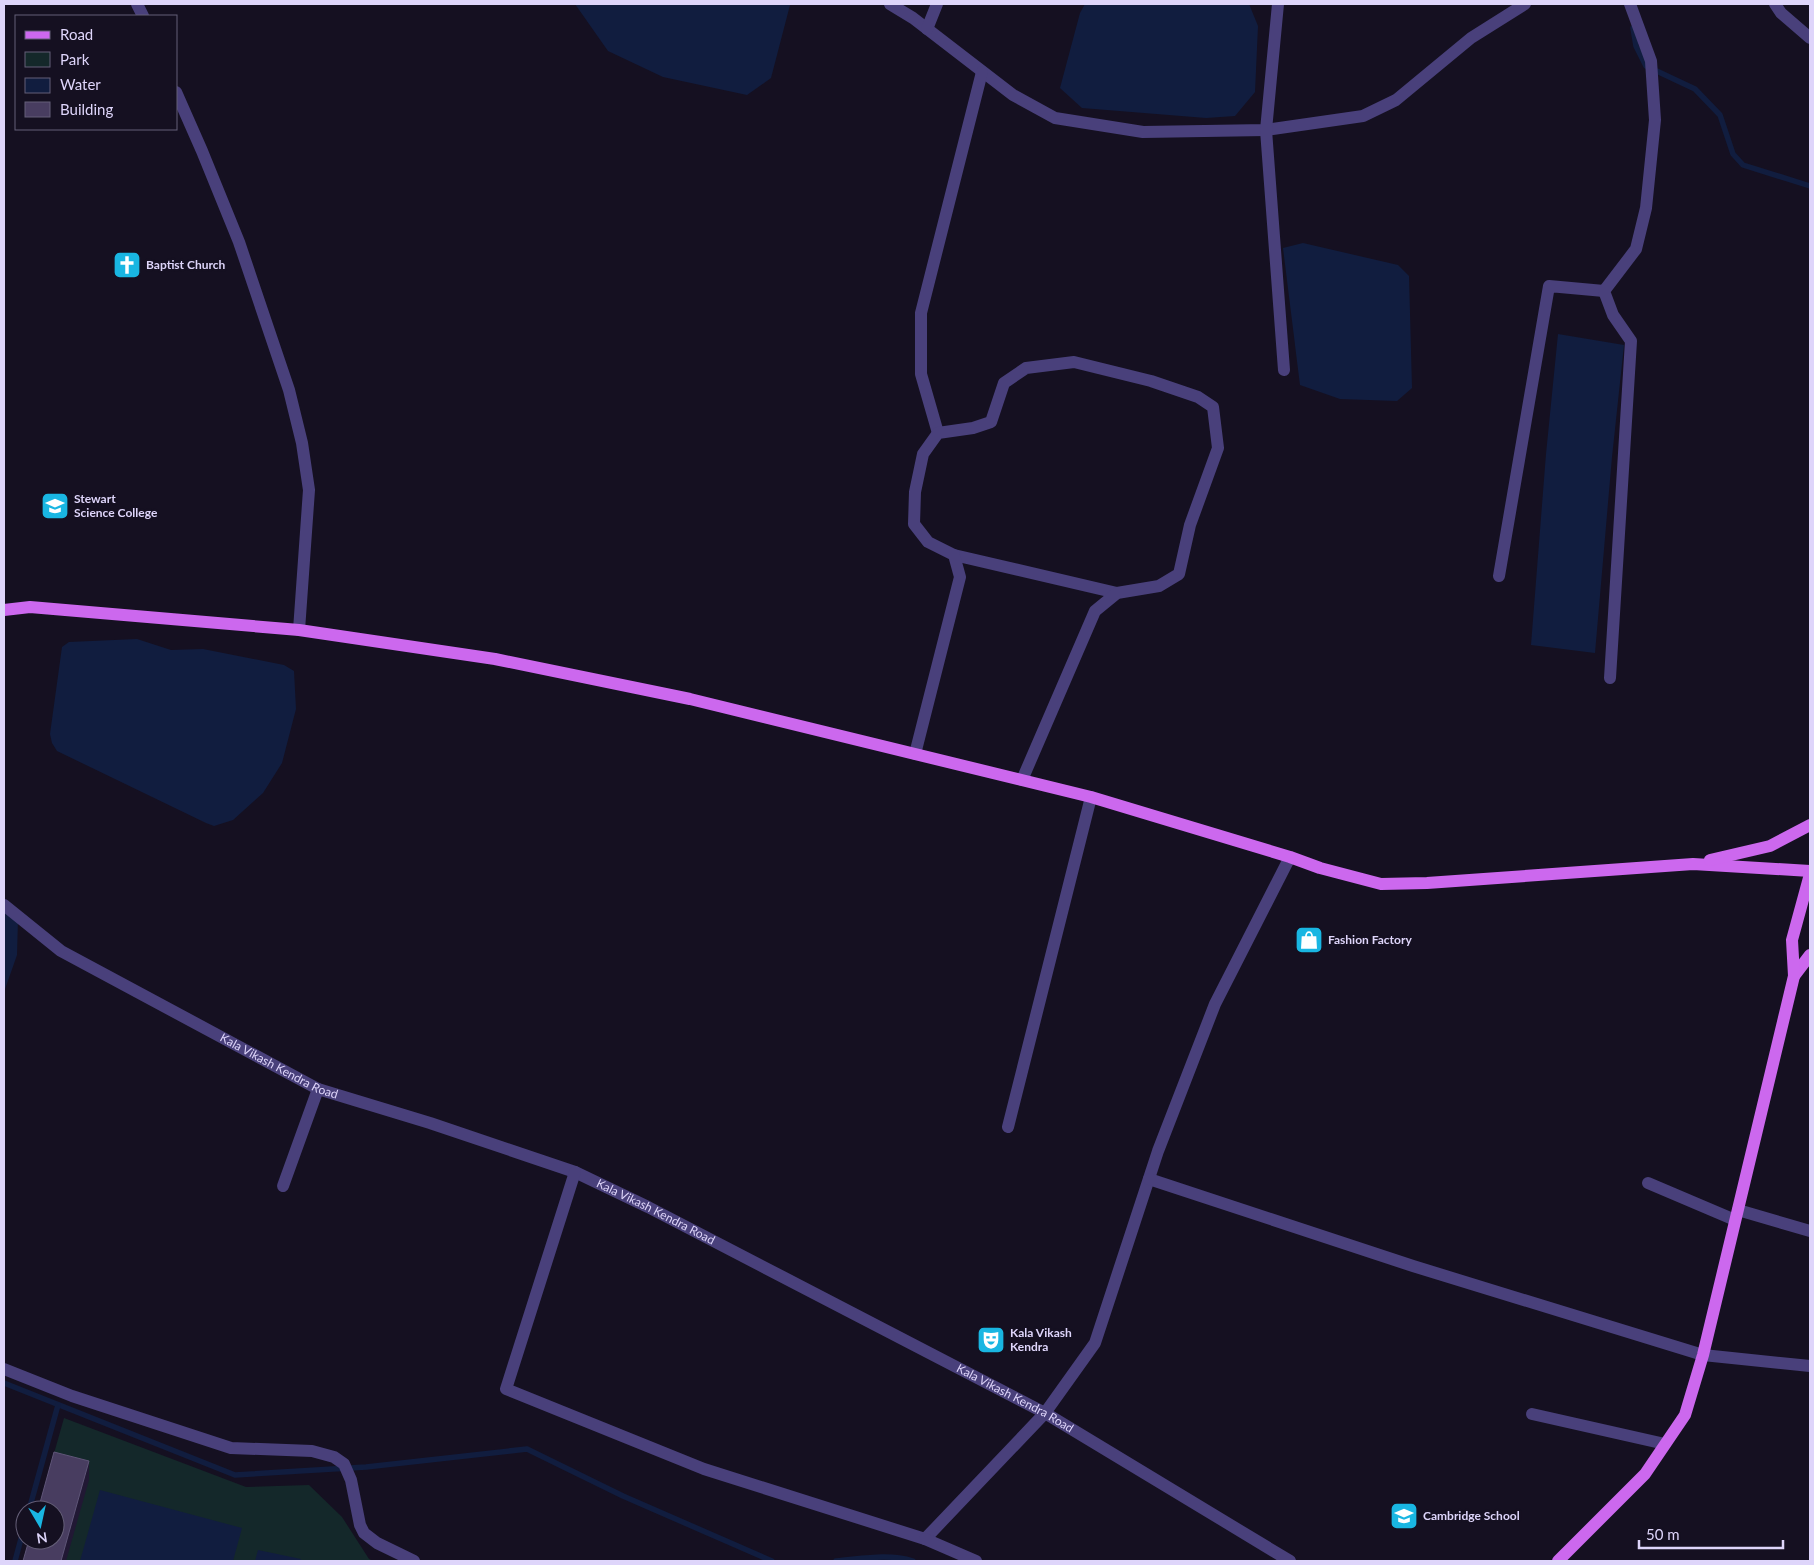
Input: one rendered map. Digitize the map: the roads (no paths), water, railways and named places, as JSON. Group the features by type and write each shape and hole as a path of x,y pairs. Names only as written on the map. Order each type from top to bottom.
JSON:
{"main road":[{"path":"4,610 30,607 299,630 515,663 690,699 1022,780 1091,798 1290,857 1320,868 1381,884 1426,883 1693,864 1810,872 1792,940 1794,976 1703,1355 1685,1415 1645,1474 1558,1561"},
{"path":"1693,864 1770,846 1810,825"},
{"path":"1794,976 1810,955"}],"street":[{"path":"890,4 913,18 1013,95 1055,118 1143,132 1266,130 1363,116 1396,100 1471,38 1525,4"},
{"path":"927,29 937,4"},
{"path":"1278,4 1266,130 1284,370"},
{"path":"1604,291 1636,249 1646,208 1655,120 1651,61 1630,4"},
{"path":"1775,4 1781,13 1810,38"},
{"path":"938,433 920,374 922,313 982,72"},
{"path":"178,97 239,242 289,390 300,434 309,490 299,630"},
{"path":"1499,576 1549,286 1604,291"},
{"path":"1604,291 1613,315 1631,341 1610,678"},
{"path":"1074,362 1151,381 1198,397 1214,407 1218,448 1190,525 1179,574 1159,586 1117,593 954,555 928,542 914,524 915,492 923,454 938,433 973,428 991,422 1004,383 1026,368 1074,362"},
{"path":"915,754 960,577 954,555"},
{"path":"1022,780 1096,612 1117,593"},
{"path":"1008,1127 1091,798"},
{"path":"925,1539 1045,1413 1095,1343 1149,1179 1215,1004 1290,857"},
{"name":"Kala Vikash Kendra Road","path":"4,905 61,951 318,1089 575,1172 657,1211 1045,1413 1290,1561"},
{"path":"283,1186 318,1089"},
{"path":"575,1172 506,1390 704,1469 925,1539 976,1561"},
{"path":"1149,1179 1413,1266 1703,1355 1810,1366"},
{"path":"1648,1184 1737,1215 1810,1232"},
{"path":"4,1369 72,1396 232,1448 312,1451 334,1457 344,1464 351,1480 360,1525 364,1533 377,1543 414,1561"},
{"path":"1532,1414 1665,1444"}],"water":[{"path":"575,4 790,5 771,78 747,95 663,77 608,51"},
{"path":"1085,4 1249,4 1258,26 1255,92 1235,116 1206,118 1082,108 1060,88 1080,13"},
{"path":"1303,243 1398,265 1409,276 1412,388 1397,401 1340,399 1300,385 1283,248"},
{"path":"1558,334 1624,345 1595,653 1531,645 1546,454"},
{"path":"137,639 171,650 203,649 284,665 294,671 296,709 282,763 263,793 233,820 214,826 206,823 57,751 52,743 50,734 62,647 69,642"},
{"path":"4,903 18,919 17,955 4,992"},
{"path":"100,1490 242,1528 233,1561 80,1561"},
{"path":"258,1550 301,1559 300,1561 255,1561"}],"waterway":[{"path":"1633,28 1636,46 1646,66 1695,89 1720,115 1733,154 1743,165 1810,186"},
{"path":"4,1383 235,1475 366,1467 527,1449 623,1496 772,1561"},
{"path":"32,1500 58,1405"},
{"path":"15,1561 18,1550"},
{"path":"836,1561 884,1557 913,1561"}],"place":[{"name":"Baptist Church","path":"127,265"},
{"name":"Stewart Science College","path":"55,506"},
{"name":"Fashion Factory","path":"1309,940"},
{"name":"Kala Vikash Kendra","path":"991,1340"},
{"name":"Cambridge School","path":"1404,1516"}]}
